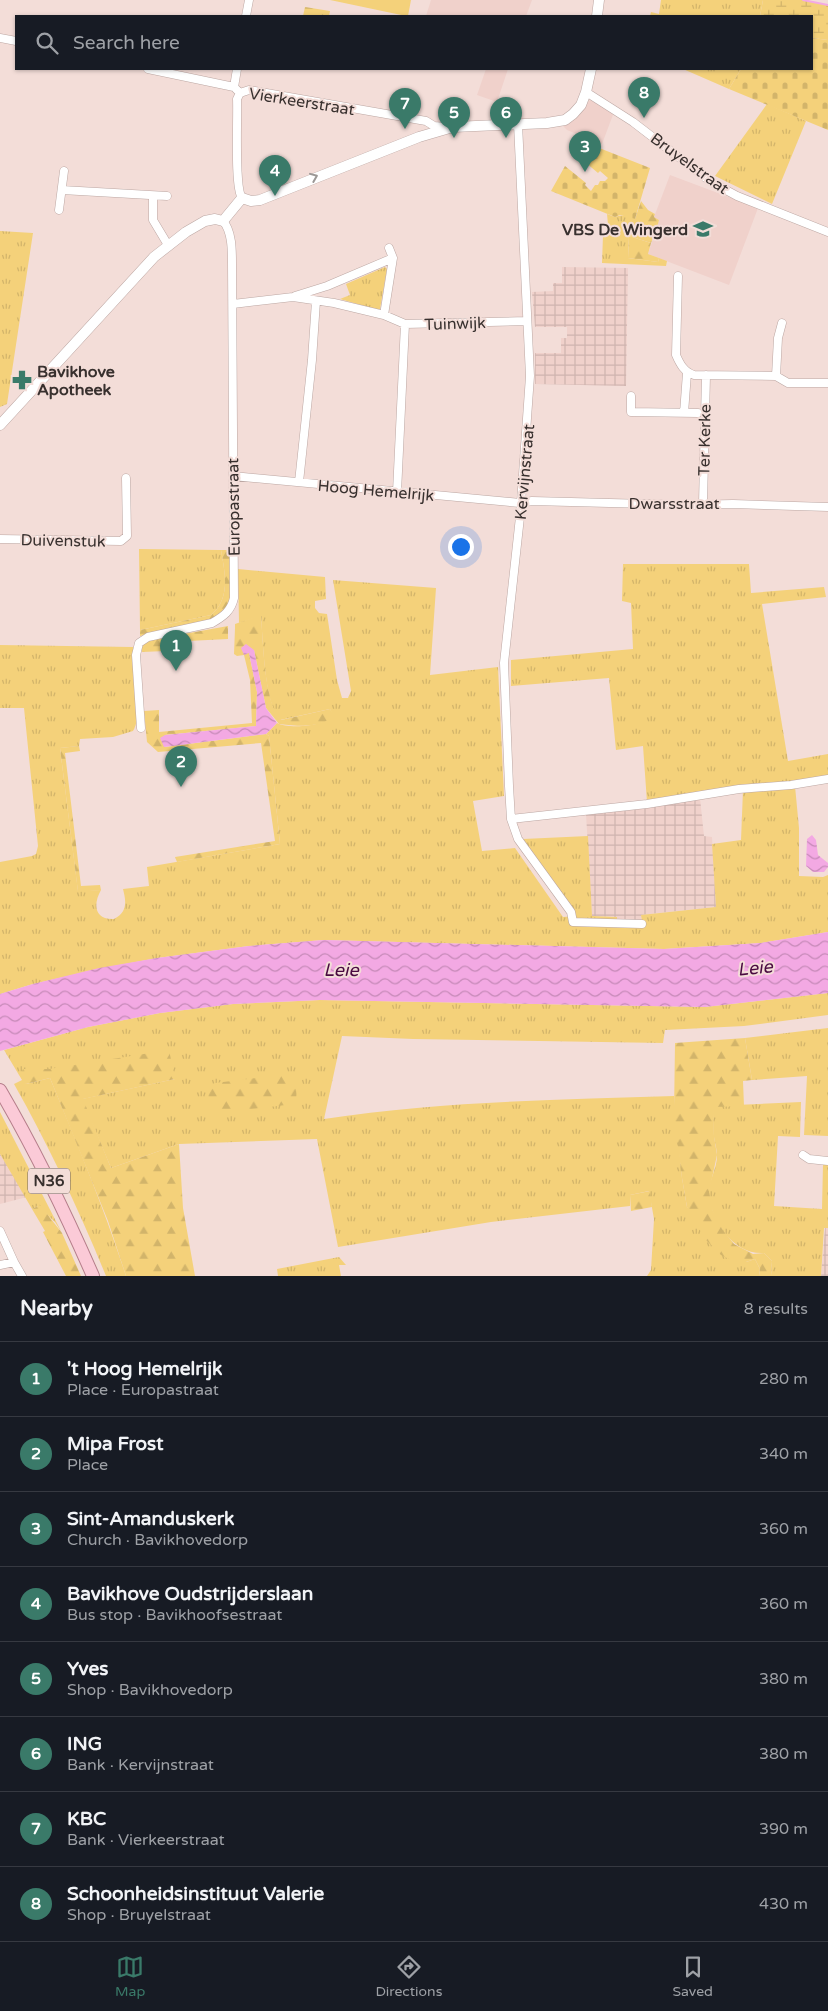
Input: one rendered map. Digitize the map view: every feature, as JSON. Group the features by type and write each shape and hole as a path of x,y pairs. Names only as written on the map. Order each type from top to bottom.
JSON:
{"main road":[{"name":"N36","path":"0,1090 25,1133 46,1175 71,1226 92,1276"}],"street":[{"path":"246,15 249,0"},
{"path":"597,15 600,0"},
{"path":"0,38 15,41"},
{"name":"Vierkeerstraat","path":"153,70 234,87 240,93 249,90 382,113 431,129"},
{"path":"234,87 237,70"},
{"path":"240,93 238,99 239,192 242,198 251,201 260,200 431,129 547,123 565,120 577,110 586,92 591,70"},
{"name":"Bruyelstraat","path":"586,92 633,122 711,182 737,196 828,232"},
{"name":"Kervijnstraat","path":"518,124 530,376 520,517 504,663 511,819 518,839 571,912 572,922 642,924"},
{"path":"59,210 64,171"},
{"path":"62,190 167,196"},
{"path":"153,196 153,220 168,245"},
{"path":"0,424 140,270 168,245 206,221 215,219 223,221 242,198"},
{"name":"Europastraat","path":"141,728 136,655 139,643 148,637 212,623 232,608 234,598 233,304 231,243 227,226 223,221"},
{"path":"384,315 393,258 389,248"},
{"name":"Tuinwijk","path":"233,304 293,297 327,286 393,258"},
{"path":"678,276 676,355 687,373 776,376 788,383 828,383"},
{"name":"Tuinwijk","path":"293,297 316,300 384,315 406,324 527,321"},
{"path":"299,482 312,360 316,300"},
{"path":"776,376 778,338 782,323"},
{"path":"397,492 406,324"},
{"name":"Ter Kerke","path":"684,413 687,373"},
{"name":"Ter Kerke","path":"703,504 706,375"},
{"name":"Ter Kerke","path":"631,396 631,412 698,413"},
{"name":"Hoog Hemelrijk","path":"233,476 520,502"},
{"name":"Duivenstuk","path":"0,539 125,540 127,536 126,478"},
{"name":"Dwarsstraat","path":"520,502 828,507"},
{"path":"511,819 648,804 739,789 791,785 828,779"},
{"path":"803,1156 808,1159 828,1161"},
{"path":"0,1231 22,1276"},
{"path":"0,1264 14,1262"}],"shaded area":[{"path":"431,0 532,0 526,15 426,15"},
{"path":"486,70 508,70 497,102 477,95"},
{"path":"590,100 614,112 602,144 567,130 562,125"},
{"name":"VBS De Wingerd","path":"670,175 758,208 729,285 648,254 659,220 654,217"},
{"path":"562,267 628,268 626,386 535,384 535,353 561,353 561,338 567,338 567,327 535,327 532,292 553,291 553,283 562,283"},
{"path":"700,798 704,836 712,837 716,907 641,915 642,921 617,921 617,917 592,916 586,814"},
{"path":"0,1154 27,1197 0,1204"},
{"path":"825,1228 828,1228 828,1276 821,1276"}],"green space":[{"path":"330,0 411,0 408,15"},
{"path":"661,0 763,0 760,15 650,15 651,12 659,14"},
{"path":"763,0 803,0 828,5 828,40 813,38 813,15 760,15"},
{"path":"305,7 330,11 329,15 303,15"},
{"path":"813,38 828,40 828,130 729,89 740,70 813,70"},
{"path":"685,70 740,70 729,89"},
{"path":"767,104 806,121 772,204 715,176"},
{"path":"584,142 650,168 635,219 620,215 615,217 551,191 565,166 586,183 585,185 591,191 600,181 605,181 608,178 600,171 598,173 579,157 579,153 575,153"},
{"path":"641,201 648,210 655,214 654,217 659,220 657,228 635,219"},
{"path":"607,214 615,217 630,217 657,228 651,243 629,236 628,258 658,262 659,258 667,261 666,266 602,263 603,235 609,235"},
{"path":"0,231 33,233 7,404 0,407"},
{"path":"629,236 651,243 648,254 659,258 658,262 628,258"},
{"path":"385,267 387,269 380,309 340,299 350,295 346,284"},
{"path":"139,549 221,550 225,576 222,601 211,615 140,630"},
{"path":"221,550 232,550 232,590 227,606 218,615 193,626 140,636 140,630 211,615 222,601 224,593 225,576"},
{"path":"623,564 749,564 751,593 824,587 826,597 762,604 788,761 828,754 828,777 647,802 643,746 616,750 609,678 511,686 511,660 633,649 631,603 622,601"},
{"path":"238,569 325,577 326,599 315,601 315,608 319,613 327,614 337,680 342,698 348,698 351,691 333,580 436,588 430,675 498,667 504,796 473,801 482,851 515,848 563,917 576,916 523,839 588,836 592,916 642,921 641,915 716,907 712,844 741,840 743,790 795,786 799,828 799,876 823,877 828,875 828,932 761,943 664,949 324,940 249,946 157,958 33,984 0,994 0,862 32,856 36,854 38,846 24,708 0,708 0,645 133,647 137,678 138,713 133,731 113,737 80,739 79,746 60,748 78,891 101,890 96,906 102,917 114,919 122,913 125,906 123,889 149,886 147,867 280,844 269,736 266,734 277,723 290,726 307,726 323,722 332,714 330,709 280,720 275,712 267,686 261,616 239,623"},
{"path":"261,615 268,686 275,712 281,720 330,709 333,714 329,719 317,724 300,726 279,724 266,708 254,650 249,653 257,692 256,726 165,735 165,747 266,734 269,736 280,844 177,862 175,857 275,841 261,743 158,752 147,742 144,711 159,710 159,732 252,723 250,680 244,655 237,656 234,654 235,624"},
{"path":"228,626 228,639 188,641 190,650 142,652 140,642"},
{"path":"79,746 80,751 65,753 81,886 100,885 101,890 78,892 60,748"},
{"path":"828,993 828,1015 744,1026 665,1030 663,1043 342,1036 324,1119 411,1108 455,1105 674,1096 682,1178 687,1207 746,1262 755,1259 760,1269 759,1276 647,1276 651,1270 654,1219 649,1191 630,1195 630,1206 491,1222 338,1247 317,1139 179,1144 111,1168 82,1099 175,1079 49,1069 23,1069 26,1084 50,1078 80,1151 126,1276 106,1276 63,1178 14,1084 22,1080 4,1050 88,1027 160,1013 233,1004 320,1000 705,1007"},
{"path":"828,1028 828,1136 804,1135 807,1076 752,1080 745,1038"},
{"path":"745,1038 752,1080 743,1081 744,1106 713,1107 717,1155 709,1192 713,1211 722,1229 734,1244 753,1254 764,1253 772,1261 771,1276 759,1276 760,1269 755,1259 746,1262 735,1262 721,1255 705,1239 687,1207 674,1114 675,1043"},
{"path":"169,1050 175,1079 83,1099 111,1168 179,1144 183,1208 195,1276 126,1276 108,1221 50,1078 26,1084 21,1075 23,1069 49,1069"},
{"path":"288,1074 293,1076 296,1086 294,1104 225,1112 213,1110 210,1104 209,1088 210,1085 215,1083"},
{"path":"801,1102 800,1137 778,1136 774,1206 822,1209 823,1164 828,1164 828,1228 824,1228 821,1276 771,1276 772,1261 764,1253 743,1249 734,1243 719,1226 714,1215 709,1194 717,1156 713,1106"},
{"path":"0,1112 62,1233 55,1222 38,1206 32,1209 0,1154"},
{"path":"650,1191 652,1207 631,1211 630,1195"},
{"path":"40,1205 62,1233 81,1276 66,1276 43,1232 45,1231 32,1209"},
{"path":"339,1257 346,1265 339,1265 341,1276 278,1276 277,1269"}],"water":[{"path":"246,644 254,650 266,708 277,723 266,734 164,747 160,738 165,735 256,726 257,692 249,653 244,655 241,648"},
{"path":"812,835 816,840 818,855 828,863 828,867 824,872 813,872 806,866 807,839"},
{"name":"Leie","path":"828,932 828,993 705,1007 320,1000 233,1004 160,1013 88,1027 0,1051 0,994 99,968 157,958 249,946 324,940 664,949 761,943"}],"waterway":[{"path":"803,0 828,5"}],"place":[{"name":"Schoonheidsinstituut Valerie","path":"644,118"},
{"name":"KBC","path":"405,129"},
{"name":"Yves","path":"454,138"},
{"name":"ING","path":"506,138"},
{"name":"Sint-Amanduskerk","path":"585,172"},
{"name":"Bavikhove Oudstrijderslaan","path":"275,196"},
{"name":"VBS De Wingerd","path":"703,229"},
{"name":"Bavikhove Apotheek","path":"22,380"},
{"name":"'t Hoog Hemelrijk","path":"176,671"},
{"name":"Mipa Frost","path":"181,787"}]}
